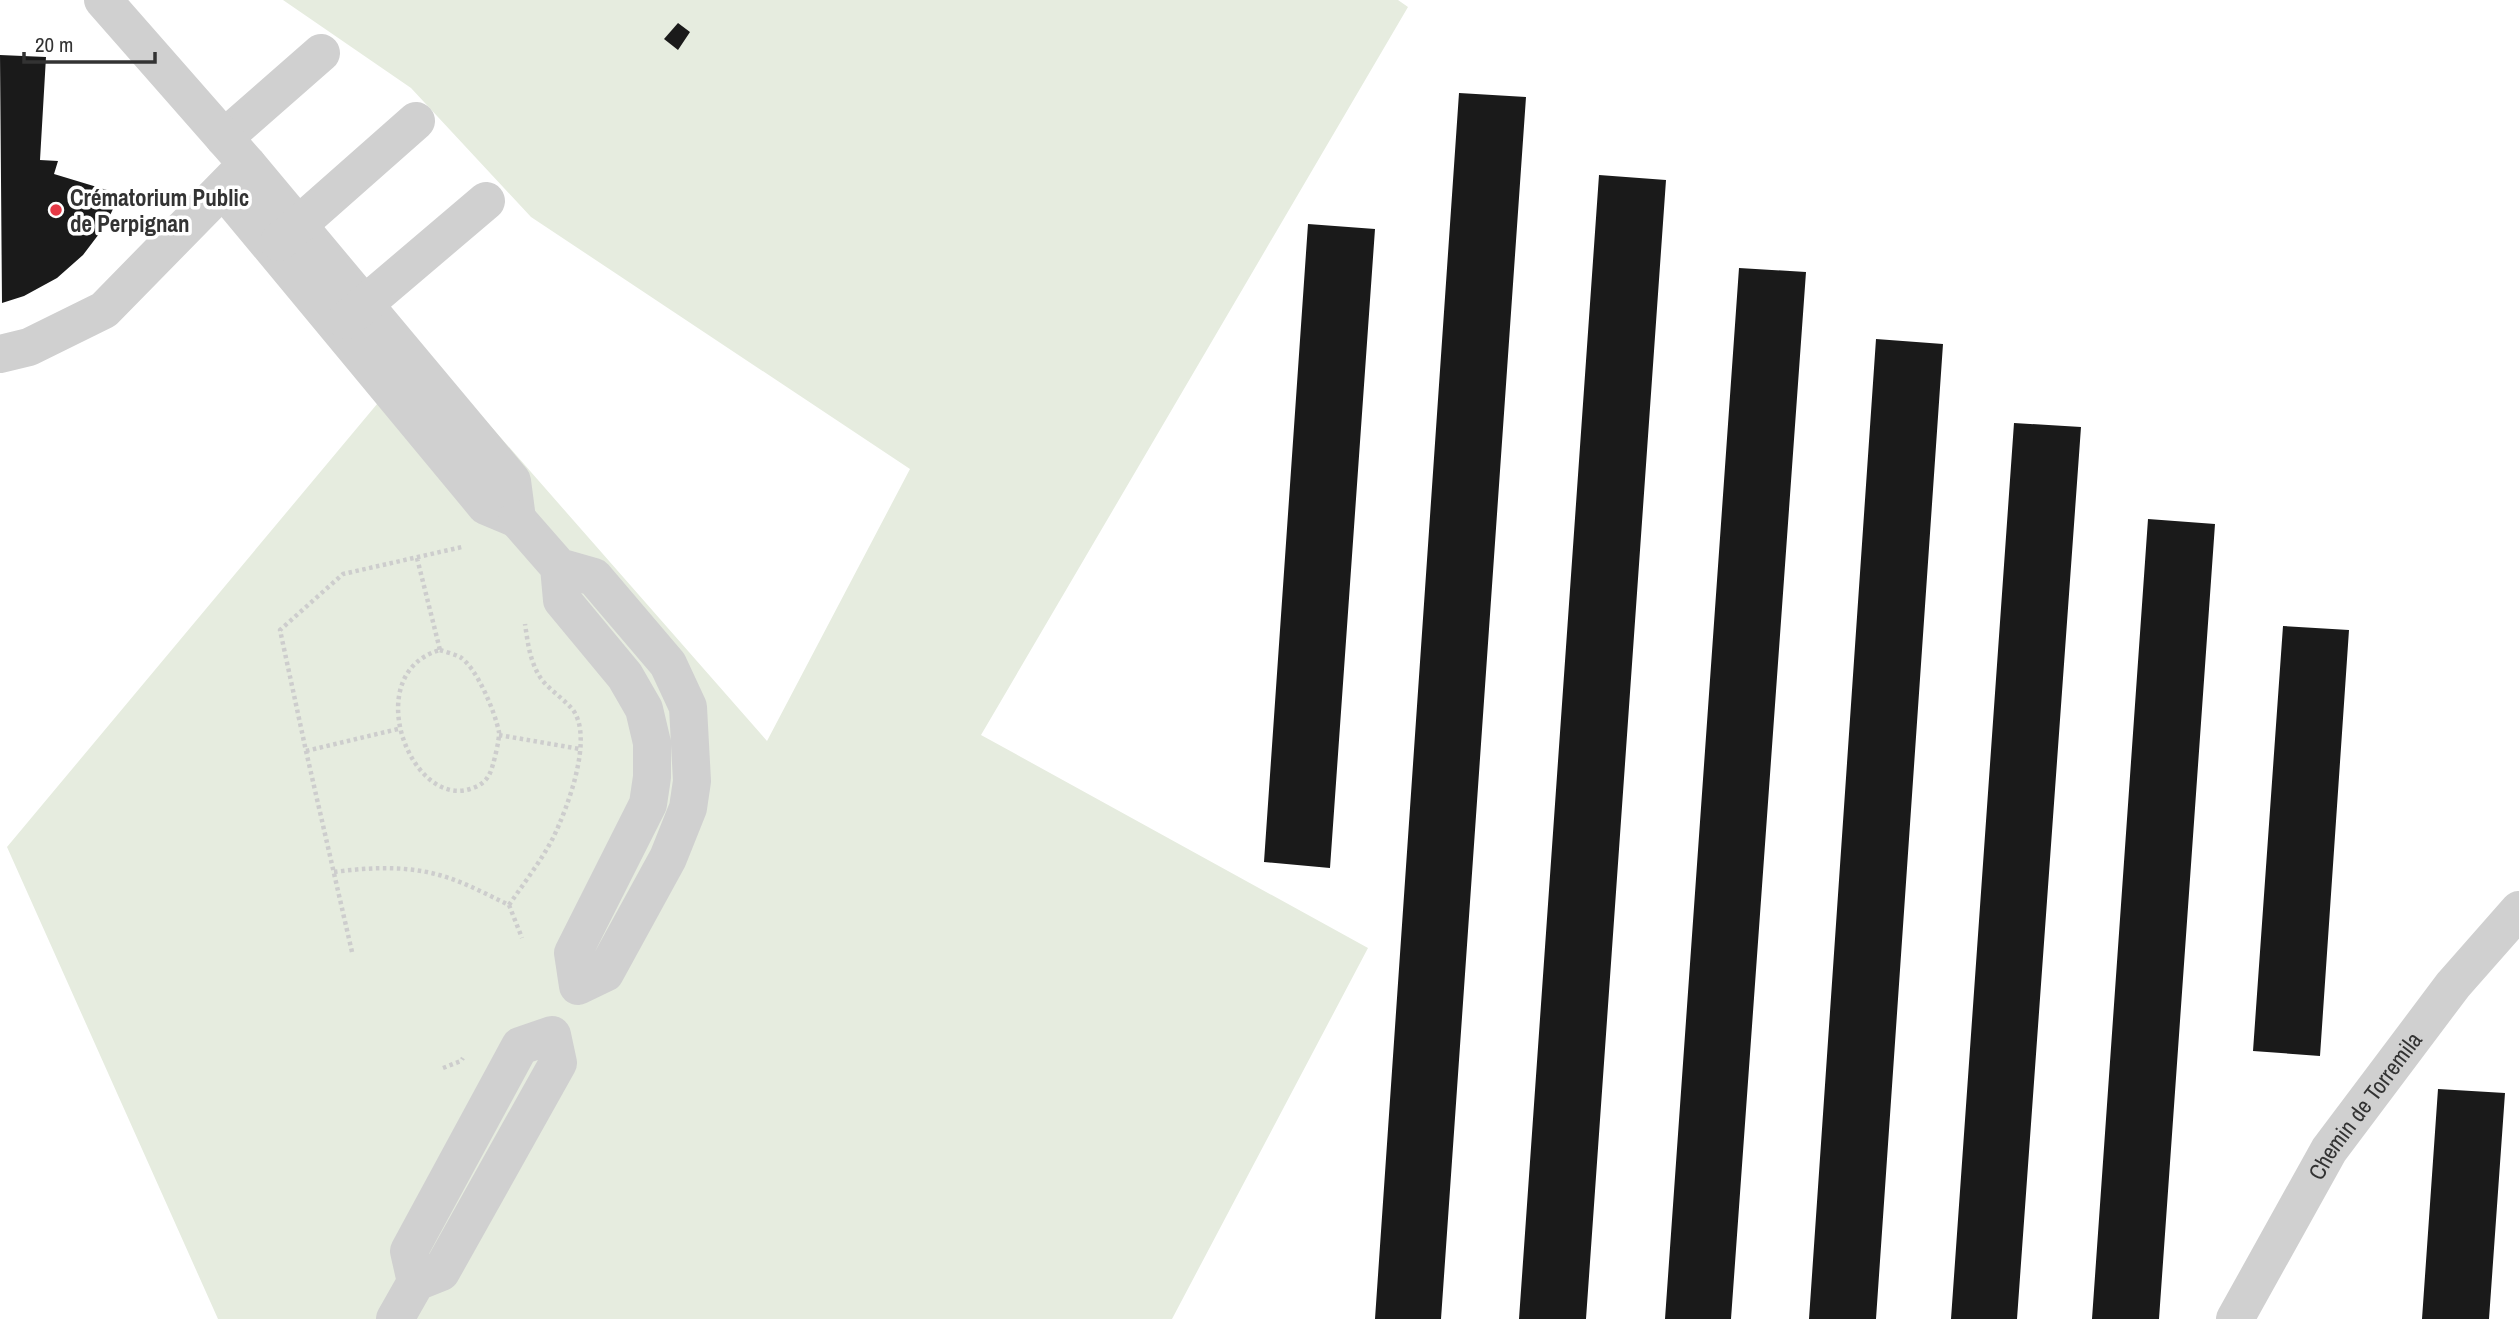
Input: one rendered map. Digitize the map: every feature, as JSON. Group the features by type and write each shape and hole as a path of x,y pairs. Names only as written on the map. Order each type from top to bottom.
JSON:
{"street":[{"path":"103,0 231,164 284,237 351,316 486,506 517,519 559,568 562,600 625,676 644,709 652,743 652,777 648,804 573,953 578,986 552,1035 558,1063 441,1272 416,1282 395,1319"},
{"path":"0,354 29,347 104,310 231,164 321,53"},
{"path":"284,237 416,121"},
{"path":"351,316 486,201"},
{"name":"Chemin de Torremila","path":"2235,1319 2329,1150 2453,985 2519,910"}],"path":[{"path":"352,953 280,630 343,574 462,547"},
{"path":"417,558 440,650"},
{"path":"509,905 553,838 573,785 580,749 579,729 574,712 542,679 530,655 525,624"},
{"path":"440,650 460,657 477,675 499,734 492,771 484,782 457,792 442,788 426,776 409,753 398,729 398,701 403,677 425,654 440,650"},
{"path":"306,751 398,729"},
{"path":"499,734 580,749"},
{"path":"334,872 387,867 449,877 509,905 522,938"},
{"path":"443,1068 461,1061 467,1051"}],"shaded area":[{"path":"283,0 1398,0 1408,7 981,735 1368,948 1172,1319 218,1319 7,847 423,349 767,741 910,469 531,217 411,88"}],"building":[{"path":"678,23 690,32 678,50 664,39"},
{"name":"Crématorium Public de Perpignan","path":"0,55 46,57 40,160 58,161 54,174 120,194 105,226 83,255 57,278 24,296 2,303"},
{"path":"1459,93 1526,97 1441,1319 1375,1319"},
{"path":"1599,175 1666,180 1586,1319 1519,1319"},
{"path":"1308,224 1375,229 1330,868 1264,862"},
{"path":"1739,268 1806,272 1731,1319 1665,1319"},
{"path":"1876,339 1943,344 1876,1319 1809,1319"},
{"path":"2014,423 2081,427 2017,1319 1951,1319"},
{"path":"2148,519 2215,524 2159,1319 2092,1319"},
{"path":"2283,626 2349,630 2320,1056 2253,1051"},
{"path":"2438,1089 2505,1093 2489,1319 2422,1319"}],"place":[{"name":"Crématorium Public de Perpignan","path":"56,210"}]}
